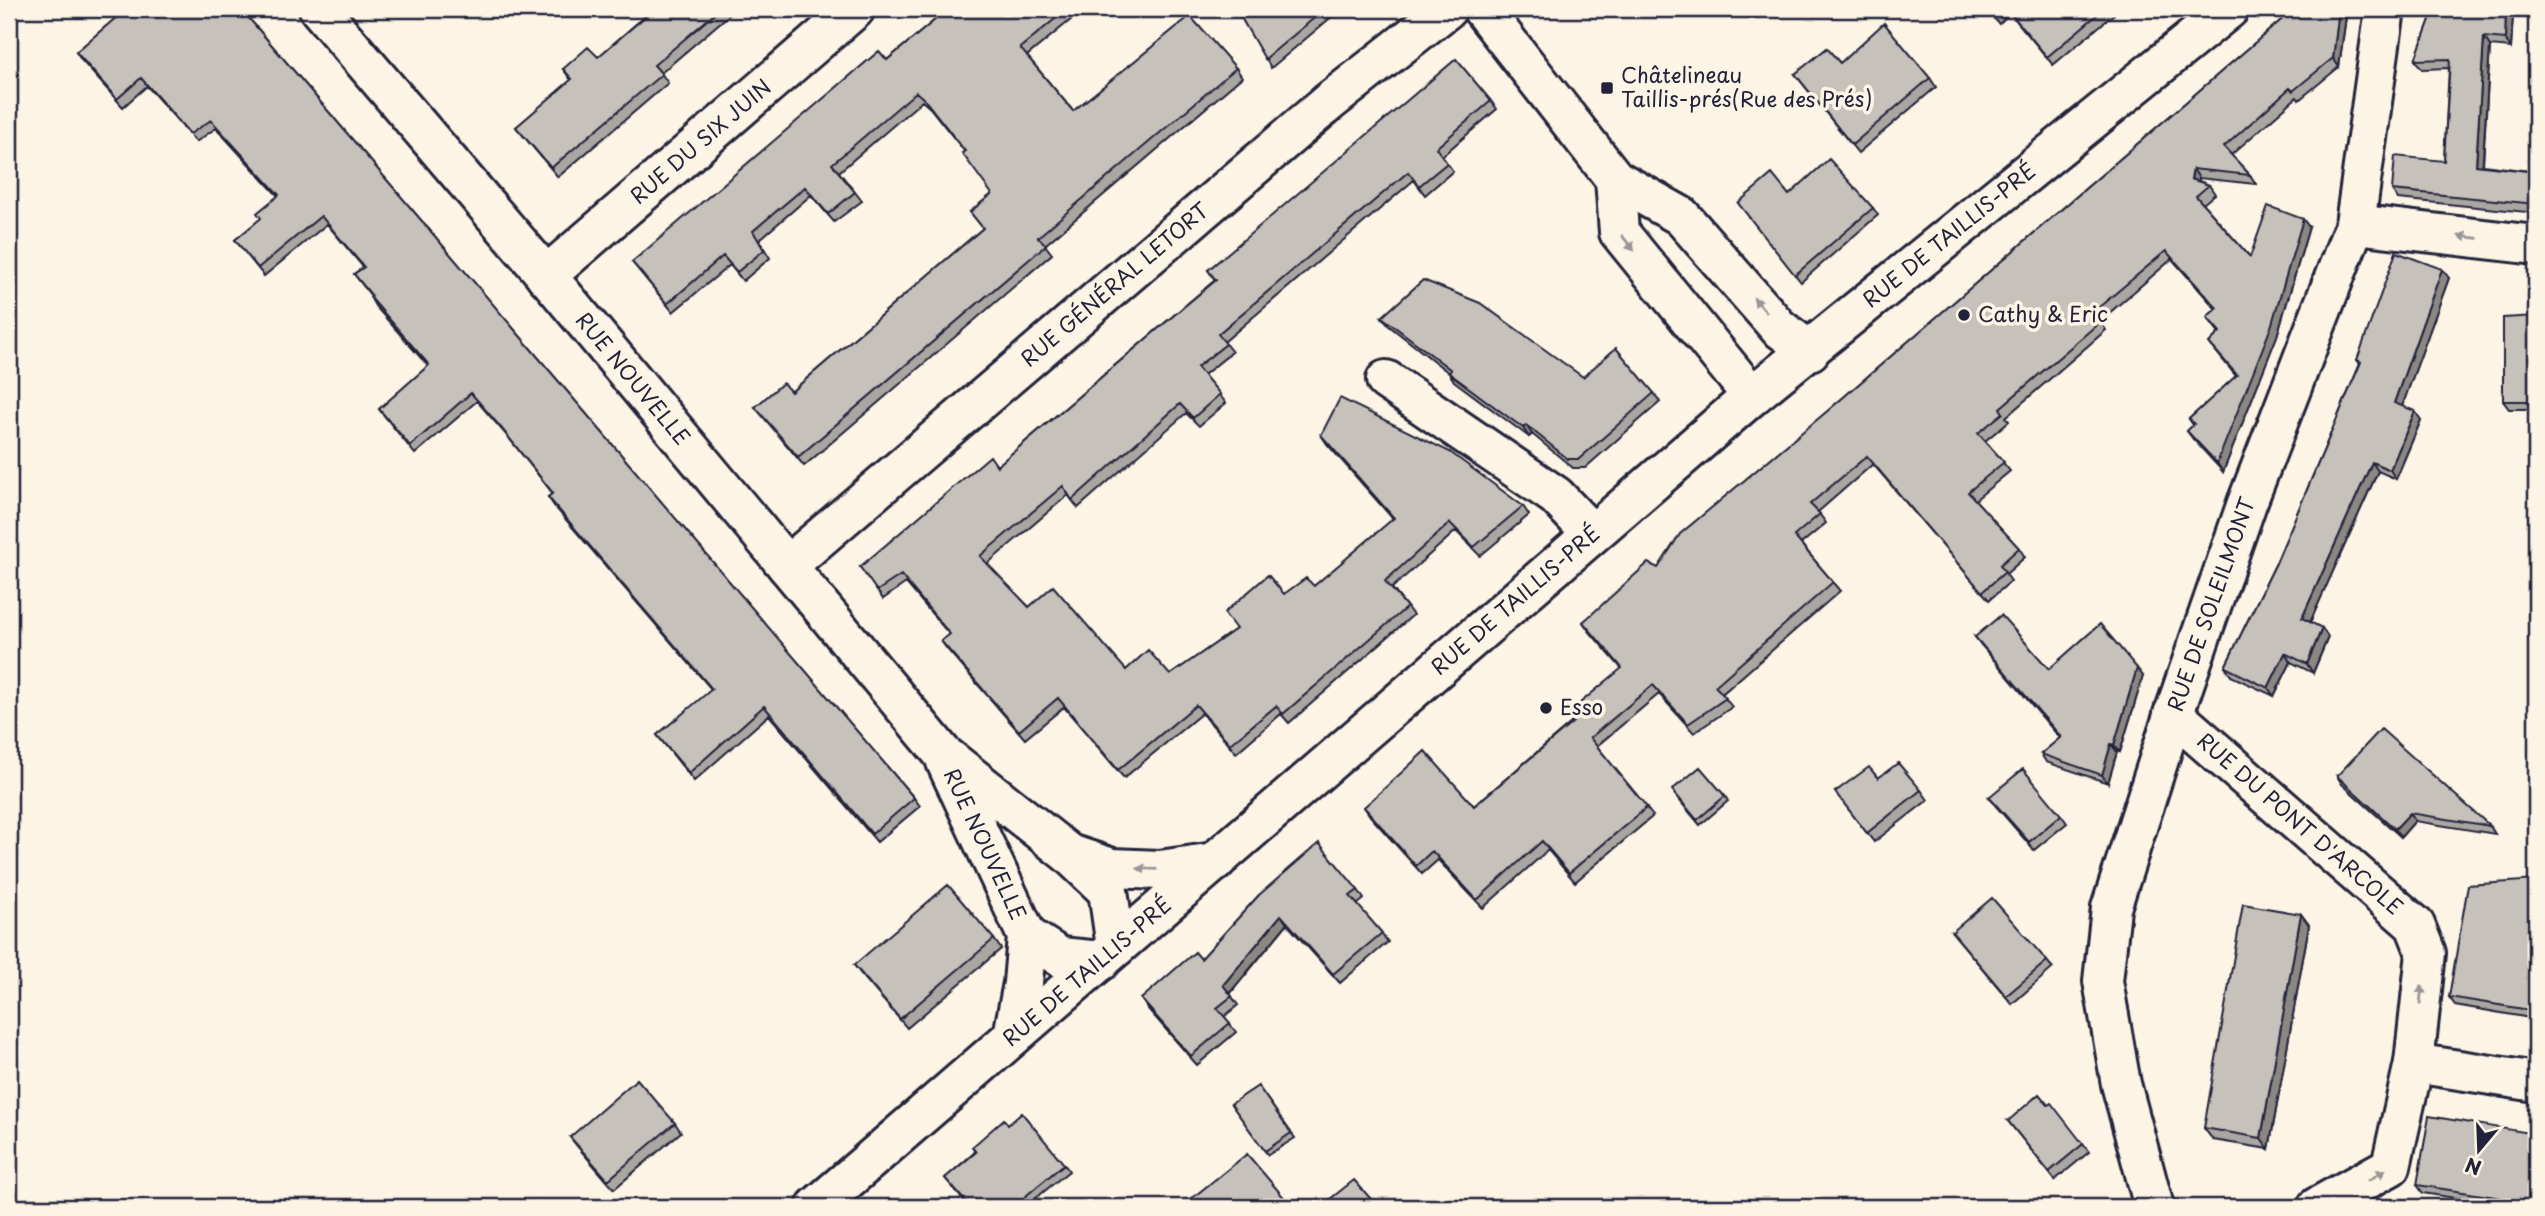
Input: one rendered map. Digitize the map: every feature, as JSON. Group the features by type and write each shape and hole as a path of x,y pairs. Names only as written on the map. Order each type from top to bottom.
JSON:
{"street":[{"name":"RUE NOUVELLE","path":"318,9 546,276 943,754 1069,854 1108,891 1108,954 1060,957 1027,936"},
{"name":"RUE DU SIX JUIN","path":"546,276 855,9"},
{"name":"RUE GÉNÉRAL LETORT","path":"787,566 1307,121 1447,9"},
{"path":"1482,9 1615,178 1681,216 1779,328 1810,351"},
{"name":"RUE DE TAILLIS-PRÉ","path":"816,1207 1752,396 2230,9"},
{"name":"RUE DE SOLEILMONT","path":"2154,1207 2121,1084 2103,981 2111,908 2247,503 2356,224 2385,9"},
{"path":"1615,178 1619,232 1752,396"},
{"path":"2356,224 2536,245"},
{"path":"1387,380 1556,496 1592,534"},
{"name":"RUE DU PONT D'ARCOLE","path":"2174,714 2415,925 2426,953 2414,1063 2391,1166 2317,1207"},
{"name":"RUE NOUVELLE","path":"943,754 1027,936 1023,983 1013,1036"},
{"name":"RUE NOUVELLE","path":"1069,854 1112,868 1160,870 1215,862"},
{"path":"2414,1063 2536,1082"}],"building":[{"path":"124,9 241,9 914,798 872,834 764,706 689,773 657,735 712,689 548,497 553,493 471,393 410,446 379,409 429,365 370,297 372,296 354,274 364,267 321,216 258,268 235,240 261,218 257,213 279,195 211,120 190,134 141,78 117,99 76,52"},
{"path":"654,9 720,9 654,65 662,74 551,168 516,127 572,79 563,69 588,47 598,57"},
{"path":"948,9 1067,9 1020,48 1073,111 1190,16 1236,68 1038,237 1046,245 798,457 755,407 783,383 791,392 983,228 970,212 992,194 962,153 965,151 924,99 916,92 832,164 855,192 828,214 805,187 753,231 764,250 737,272 723,256 667,304 632,262 879,51 887,60"},
{"path":"1236,9 1325,9 1265,59"},
{"path":"1987,9 2000,9 1993,16"},
{"path":"2007,9 2104,9 2047,57"},
{"path":"2294,9 2339,9 2333,58 2293,91 2290,88 2224,147 2250,175 2193,169 2191,179 2209,185 2196,196 2250,257 2268,206 2303,219 2271,327 2217,463 2187,431 2194,424 2189,419 2237,375 2209,343 2220,332 2207,317 2217,308 2166,251 2092,313 2100,322 2000,408 2003,413 1978,433 2004,462 1968,492 2019,548 2000,565 2005,572 1982,592 1867,456 1810,504 1820,514 1794,536 1833,582 1715,686 1726,698 1688,724 1653,685 1590,738 1647,807 1569,873 1542,841 1477,900 1432,851 1416,866 1364,807 1425,751 1474,806 1573,722 1567,714 1622,668 1583,622 1648,563 1658,568 1680,534 1831,408"},
{"path":"2434,9 2506,9 2505,39 2484,37 2476,165 2536,172 2536,204 2392,190 2395,156 2444,161 2450,59 2415,60"},
{"path":"1884,23 1930,78 1852,145 1795,74 1827,48 1840,63"},
{"path":"1456,59 1491,101 1436,148 1447,163 1419,186 1408,172 1218,334 1226,344 1197,367 1220,394 1193,418 1180,404 1072,500 1063,486 980,556 1029,607 1053,586 1126,670 1148,650 1170,675 1236,629 1224,613 1268,575 1284,594 1306,578 1314,586 1394,518 1321,435 1340,398 1450,452 1523,506 1474,547 1450,523 1385,581 1407,607 1283,714 1276,706 1230,744 1196,705 1118,770 1058,698 1019,731 941,641 950,634 901,575 877,591 860,567 990,456 997,466 1216,280 1208,270"},
{"path":"1829,159 1873,208 1795,275 1738,203 1772,174 1789,195"},
{"path":"2396,252 2442,269 2394,403 2415,411 2390,470 2372,462 2302,618 2322,628 2307,664 2285,653 2268,688 2225,667 2276,563 2361,362 2357,360"},
{"path":"1423,280 1480,303 1583,377 1616,348 1654,393 1579,459 1568,459 1526,425 1523,428 1449,373 1451,370 1382,317"},
{"path":"2536,316 2536,401 2503,401 2503,318"},
{"path":"2001,615 2049,669 2100,624 2137,668 2102,775 2041,754 2061,737 1975,637"},
{"path":"2381,729 2490,826 2410,813 2395,829 2337,776"},
{"path":"1898,763 1921,790 1867,833 1835,792 1869,767 1878,778"},
{"path":"1700,767 1725,796 1697,820 1672,790"},
{"path":"2023,769 2061,815 2029,842 1989,797"},
{"path":"1319,843 1358,890 1350,896 1382,933 1333,974 1281,915 1223,985 1232,996 1217,1008 1230,1023 1191,1056 1141,999 1195,952 1201,959 1259,895"},
{"path":"2536,880 2536,1011 2449,997 2468,885"},
{"path":"948,885 994,939 900,1019 854,965"},
{"path":"1992,898 2047,961 2006,996 1952,932"},
{"path":"2243,904 2301,914 2261,1138 2204,1128"},
{"path":"637,1079 675,1123 608,1180 570,1137"},
{"path":"1258,1086 1291,1133 1265,1151 1231,1104"},
{"path":"2039,1094 2048,1105 2051,1103 2083,1144 2049,1172 2008,1121"},
{"path":"1022,1113 1064,1164 1015,1205 1017,1207 970,1207 945,1178 976,1152 972,1147 1004,1119 1008,1125"},
{"path":"2429,1116 2536,1134 2536,1183 2532,1183 2528,1202 2417,1185"},
{"path":"1247,1154 1292,1207 1181,1207"},
{"path":"1354,1180 1378,1207 1320,1207"}],"place":[{"name":"Châtelineau Taillis-prés(Rue des Prés)","path":"1607,88"},
{"name":"Cathy & Eric","path":"1964,315"},
{"name":"Esso","path":"1546,708"}]}
